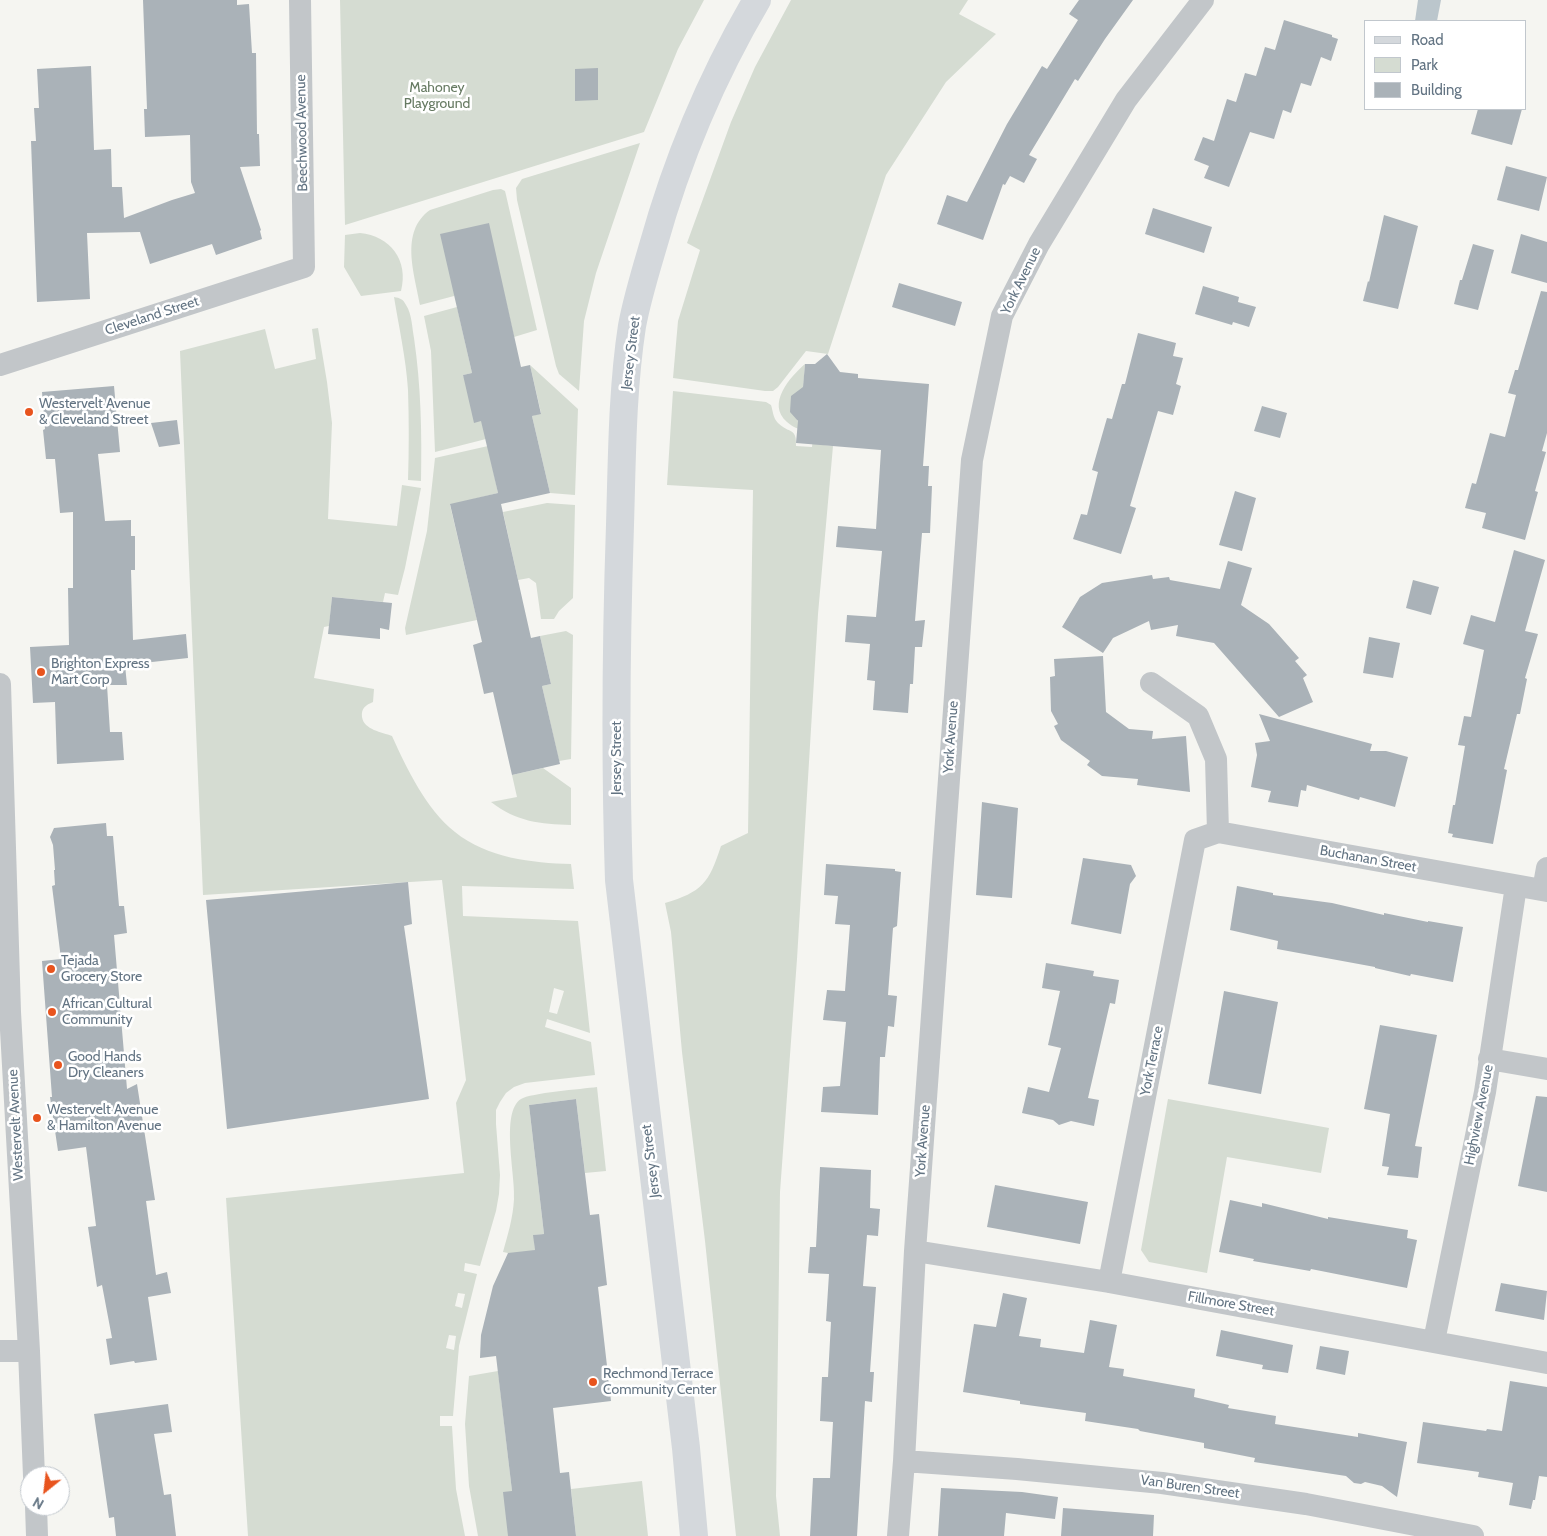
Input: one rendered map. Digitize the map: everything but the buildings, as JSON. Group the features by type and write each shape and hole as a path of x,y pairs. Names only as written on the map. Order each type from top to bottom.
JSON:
{"street":[{"name":"Beechwood Avenue","path":"300,0 304,267"},
{"name":"Jersey Street","path":"694,1536 686,1448 619,880 617,662 621,495 628,358 632,324 641,288 660,221 694,126 711,85 756,0"},
{"name":"York Avenue","path":"898,1536 904,1461 915,1251 972,460 1002,316 1039,244 1126,100 1203,0"},
{"name":"Cleveland Street","path":"0,365 304,267"},
{"name":"Westervelt Avenue","path":"0,684 5,1012 29,1351 34,1466"},
{"path":"1151,684 1198,716 1216,759 1218,832"},
{"name":"Buchanan Street","path":"1195,840 1218,832 1545,891"},
{"name":"York Terrace","path":"1109,1282 1195,840"},
{"path":"1545,891 1547,868"},
{"name":"Highview Avenue","path":"1434,1342 1485,1092 1516,886"},
{"path":"1490,1059 1547,1069"},
{"name":"Fillmore Street","path":"915,1251 1109,1282 1547,1363"},
{"path":"0,1351 29,1351"},
{"name":"Van Buren Street","path":"904,1461 1017,1469 1162,1483 1306,1504 1473,1536"},
{"path":"36,1516 37,1536"}],"green space":[{"name":"Mahoney Playground","path":"340,0 704,0 678,49 644,132 345,225"},
{"path":"791,0 968,0 959,14 996,34 946,82 886,175 828,354 806,351 773,391 673,378 678,321 700,250 687,243 731,122 755,67"},
{"path":"640,143 596,273 584,321 579,391 559,374 556,366 517,200 516,188 522,179"},
{"path":"501,189 505,191 537,330 514,337 488,223 454,296 420,305 413,268 412,242 415,230 420,219 430,210"},
{"path":"360,233 380,239 395,252 402,269 401,291 361,296 344,267 345,235"},
{"path":"394,297 401,299 405,303 410,313 412,326 420,392 421,481 408,480 408,390"},
{"path":"457,307 472,373 463,375 482,420 486,439 435,452 431,351 424,316"},
{"path":"318,328 332,423 328,519 397,526 402,485 421,488 398,595 385,593 383,602 332,597 329,626 324,627 314,678 374,689 373,702 362,711 363,721 370,728 392,736 418,788 435,812 455,832 481,848 495,853 526,860 571,864 574,889 462,886 463,916 578,921 590,1033 547,1019 545,1027 591,1042 595,1075 525,1083 514,1087 506,1093 496,1110 500,1175 496,1211 480,1266 465,1263 464,1271 477,1274 459,1346 453,1416 440,1416 440,1426 452,1426 456,1489 465,1536 248,1536 226,1198 464,1173 456,1103 466,1080 442,880 203,895 180,351 265,329 275,369 316,359 312,329","holes":["554,988 564,991 557,1014 549,1012","458,1293 465,1294 462,1308 455,1306","449,1335 456,1336 454,1350 446,1348"]},
{"path":"805,364 803,390 797,420 804,430 795,428 787,422 781,415 779,407 782,391"},
{"path":"530,365 578,409 575,495 550,493 532,416 541,413"},
{"path":"673,391 766,402 771,405 776,421 794,433 796,446 812,447 813,435 823,445 833,446 818,614 797,959 780,1192 776,1496 780,1536 736,1536 705,1241 682,1052 671,932 665,903 688,895 696,890 708,877 721,846 748,833 753,490 667,485"},
{"path":"488,446 498,493 450,505 477,620 406,635 405,628 427,531 435,458"},
{"path":"547,503 575,505 573,598 559,611 554,619 541,619 536,583 529,578 518,580 503,512"},
{"path":"566,631 573,635 571,759 559,761 542,686 551,684 540,636"},
{"path":"543,768 571,788 571,825 529,821 510,814 491,802 517,797 512,775"},
{"path":"597,1087 606,1171 585,1173 576,1099 529,1105 544,1234 534,1235 535,1250 523,1256 503,1252 513,1206 514,1189 510,1131 511,1117 515,1106 521,1099 526,1097"},
{"path":"1168,1099 1329,1128 1321,1173 1227,1157 1207,1273 1149,1262 1141,1250"},
{"path":"498,1371 512,1491 508,1536 478,1536 469,1486 465,1424 469,1376"},
{"path":"642,1481 648,1536 576,1536 571,1489"}],"shaded area":[{"path":"1418,0 1441,0 1437,20 1415,20"}],"place":[{"name":"Westervelt Avenue & Cleveland Street","path":"29,412"},
{"name":"Brighton Express Mart Corp","path":"41,672"},
{"name":"Tejada Grocery Store","path":"51,969"},
{"name":"African Cultural Community","path":"52,1012"},
{"name":"Good Hands Dry Cleaners","path":"58,1065"},
{"name":"Westervelt Avenue & Hamilton Avenue","path":"37,1118"},
{"name":"Rechmond Terrace Community Center","path":"593,1382"}]}
